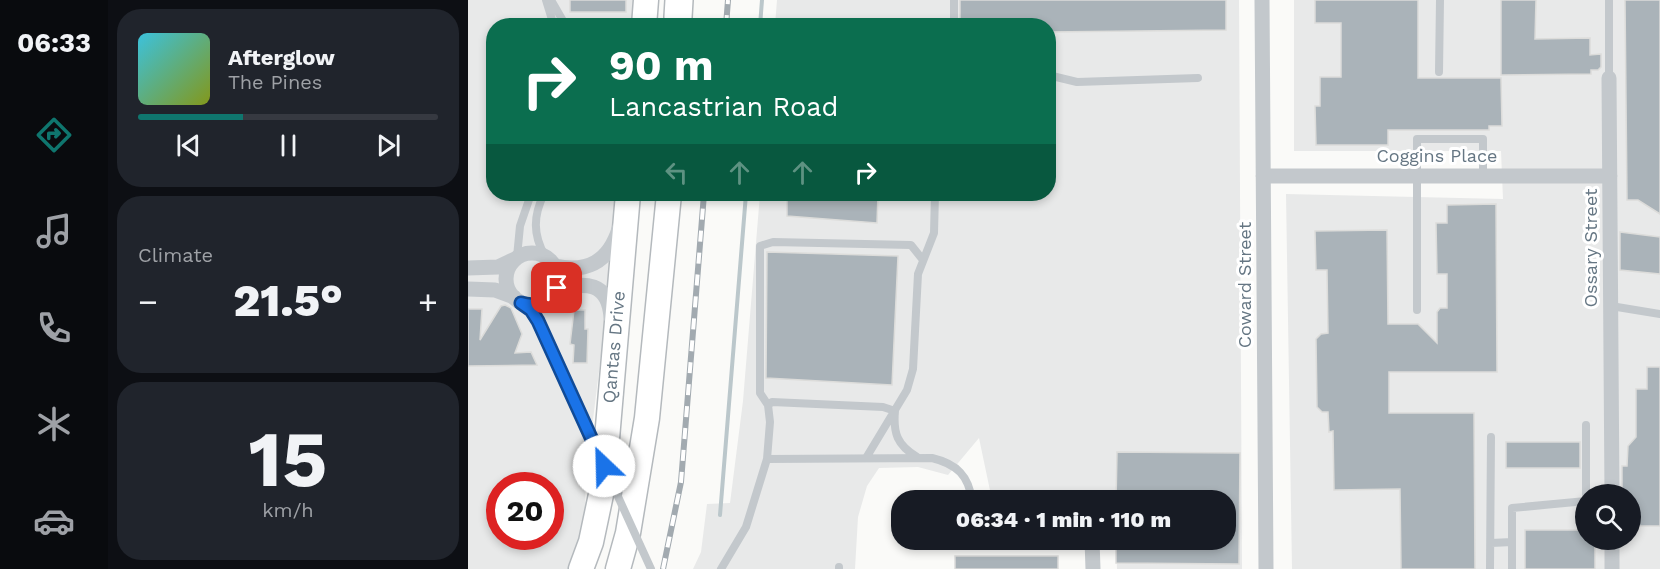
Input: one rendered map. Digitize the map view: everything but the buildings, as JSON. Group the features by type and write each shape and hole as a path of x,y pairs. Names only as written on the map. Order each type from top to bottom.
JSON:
{"highway":[{"path":"645,18 646,0"},
{"name":"Qantas Drive","path":"581,569 591,542 603,485 627,201"},
{"path":"618,569 628,533 648,408 668,201"}],"street":[{"name":"Coward Street","path":"1262,0 1266,569"},
{"name":"Ossary Street","path":"1610,78 1612,484"},
{"name":"Coggins Place","path":"1263,176 1610,176"},
{"path":"468,268 498,267 516,258 534,253 550,261 578,269 604,259 616,239 626,201"},
{"path":"516,258 507,274 507,282 517,300"},
{"path":"468,289 495,290 534,305 546,301 557,288 558,281 550,261"},
{"path":"557,288 589,285 598,288 609,300 614,348"},
{"path":"1092,550 1093,569"},
{"path":"1612,550 1612,569"}],"lane":[{"path":"546,0 552,18"},
{"path":"551,0 561,18"},
{"path":"954,0 954,18"},
{"path":"1439,72 1440,0"},
{"name":"Ossary Street","path":"1609,0 1610,78"},
{"path":"1056,77 1077,82 1198,78"},
{"path":"1417,310 1417,139 1483,139 1483,175"},
{"path":"516,258 520,226 529,201"},
{"path":"542,201 535,224 539,245 550,261"},
{"path":"866,458 907,390 913,369 918,274 934,233 935,201"},
{"path":"721,569 746,527 767,459 768,405 760,393 760,246 773,242 910,245 923,260"},
{"path":"517,300 531,310 538,321 651,569"},
{"path":"538,321 538,311 546,301"},
{"path":"1611,306 1660,314"},
{"path":"768,405 772,402 883,406 895,411"},
{"path":"895,411 896,438 907,451 919,458"},
{"path":"1586,425 1586,484"},
{"path":"1490,569 1491,437"},
{"path":"767,459 932,458 952,464 963,474 971,490"},
{"path":"1512,569 1512,508 1575,502"},
{"path":"1491,543 1512,542"}],"shaded area":[{"path":"468,0 637,0 636,18 486,18 486,201 620,201 585,484 586,525 570,569 468,569"},
{"path":"777,0 1239,0 1242,569 1117,569 1116,550 1236,550 1236,490 990,490 979,438 948,475 918,467 879,468 867,486 858,517 855,569 693,569 701,552 707,504 730,503 743,401 759,201 1056,201 1056,18 776,18"},
{"path":"1294,0 1660,0 1660,569 1292,569 1286,194 1503,199 1501,151 1294,151"}],"waterway":[{"path":"761,18 762,0"},
{"path":"720,515 745,201"}],"railway":[{"path":"727,18 728,0"},
{"path":"663,569 681,482 703,201"}],"route":[{"path":"557,288 553,296 540,304 521,303 531,310 538,321 604,466"}]}
